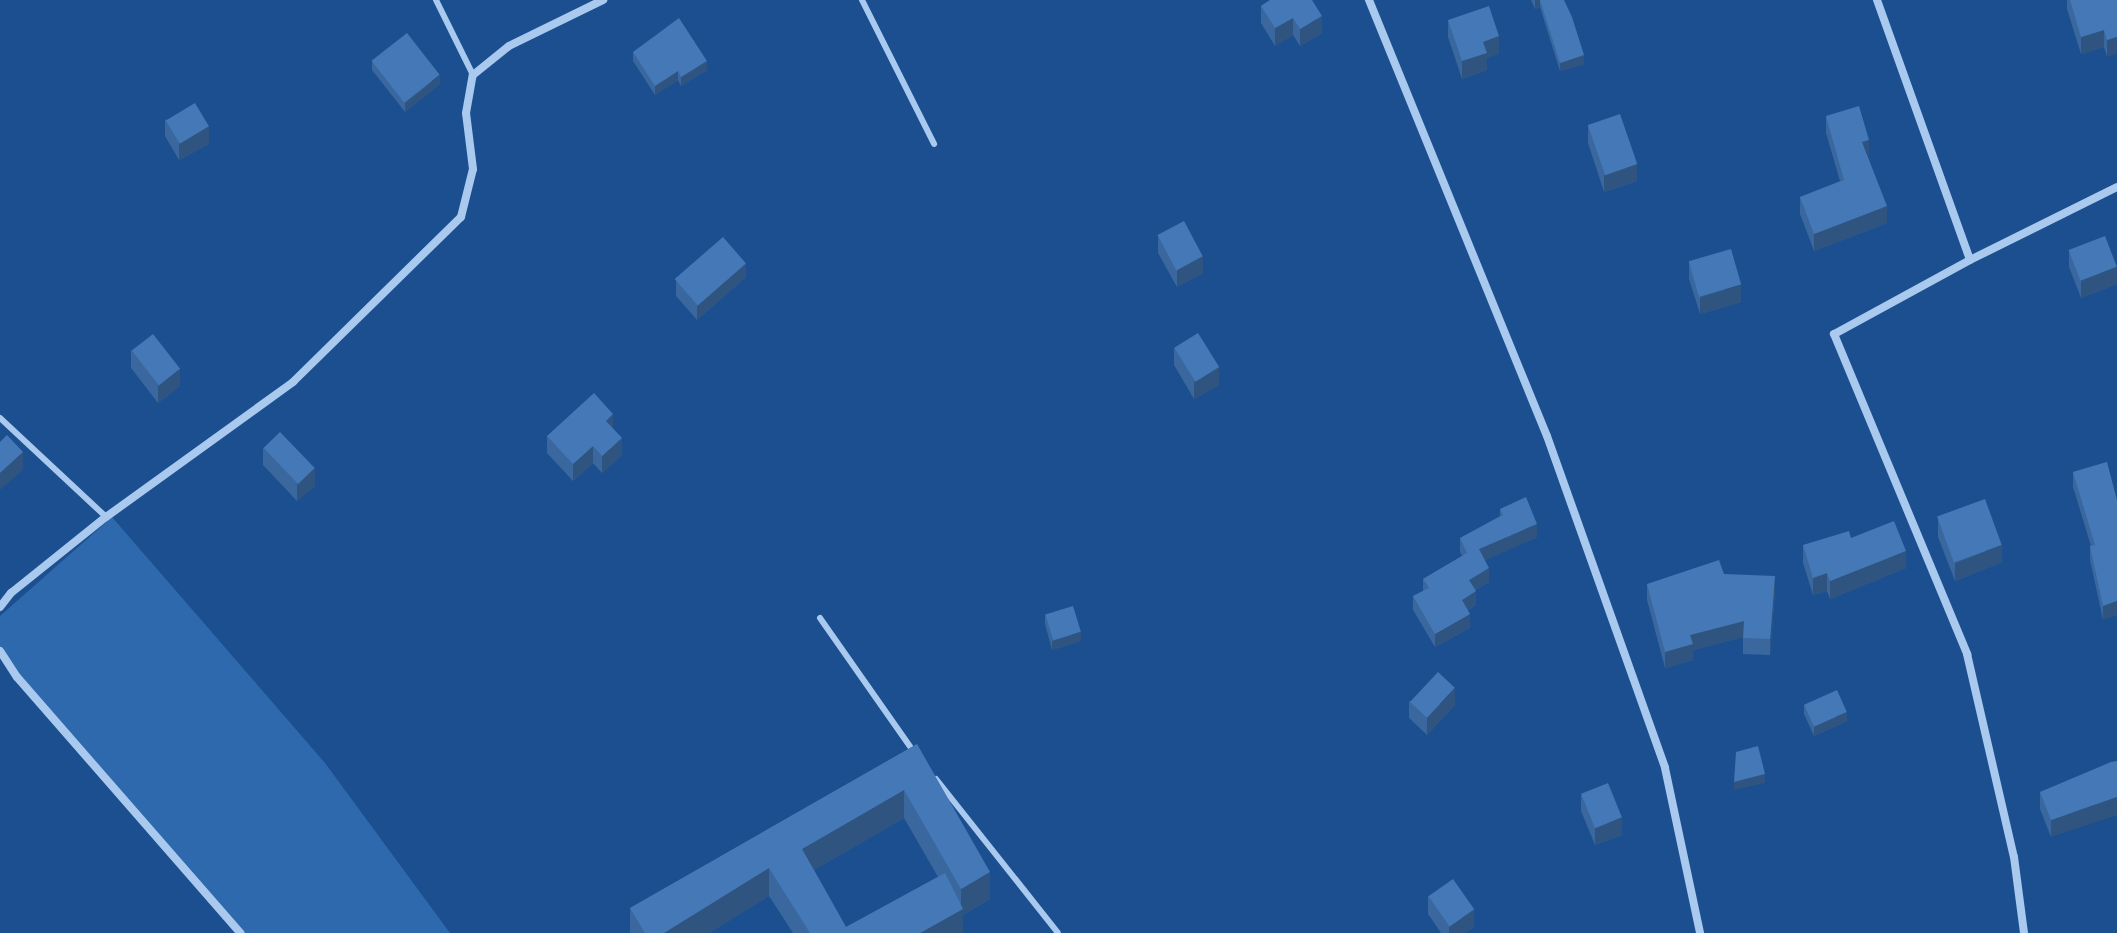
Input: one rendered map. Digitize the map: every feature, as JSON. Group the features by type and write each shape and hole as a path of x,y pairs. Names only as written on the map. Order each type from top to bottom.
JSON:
{"street":[{"path":"0,607 11,593 106,517 293,382 461,217 473,169 466,113 473,75 509,46 603,0"},
{"path":"1369,0 1558,466 1665,768 1700,933"},
{"path":"1877,0 1970,260"},
{"path":"2024,933 2014,857 1967,654 1834,334 1970,260 2117,187"},
{"path":"0,651 17,677 240,933"}],"lane":[{"path":"436,0 473,75"},
{"path":"862,0 934,144"},
{"path":"0,418 106,517"},
{"path":"820,618 923,763"},
{"path":"932,775 1058,933"}],"shaded area":[{"path":"112,517 325,763 450,933 240,933 20,677 0,646 0,616"}],"building":[{"path":"1270,0 1312,0 1322,16 1300,29 1293,18 1275,28 1261,6"},
{"path":"1540,0 1564,0 1584,55 1560,63"},
{"path":"2070,0 2117,0 2117,37 2107,40 2104,30 2081,37"},
{"path":"1489,6 1499,36 1483,42 1487,53 1462,61 1448,20"},
{"path":"679,18 707,61 681,77 678,71 655,86 633,52"},
{"path":"407,33 440,75 404,102 372,61"},
{"path":"195,103 209,126 180,144 166,121"},
{"path":"1859,106 1869,140 1862,142 1887,206 1814,234 1800,197 1844,180 1826,116"},
{"path":"1620,114 1637,164 1605,175 1588,125"},
{"path":"1184,221 1203,256 1176,270 1158,235"},
{"path":"2105,236 2117,267 2080,281 2069,250"},
{"path":"723,237 746,263 698,305 675,279"},
{"path":"1731,249 1741,285 1699,297 1689,261"},
{"path":"1198,333 1219,367 1195,382 1174,348"},
{"path":"153,334 180,369 159,385 132,351"},
{"path":"594,393 613,414 606,421 622,438 602,456 593,446 573,464 547,436"},
{"path":"280,432 315,468 298,484 263,448"},
{"path":"7,435 23,452 0,473 0,442"},
{"path":"2107,462 2117,500 2117,601 2103,606 2090,546 2095,545 2073,472"},
{"path":"1526,497 1537,524 1479,549 1489,568 1469,580 1476,591 1462,600 1470,614 1435,634 1413,596 1429,588 1423,579 1467,553 1460,538 1503,515 1500,509"},
{"path":"1985,499 2002,545 1954,562 1937,516"},
{"path":"1894,521 1906,551 1830,581 1827,573 1813,578 1803,545 1849,531 1851,538"},
{"path":"1719,560 1724,574 1775,576 1770,639 1743,638 1744,621 1690,635 1693,644 1665,652 1647,584"},
{"path":"1073,606 1081,632 1053,640 1045,614"},
{"path":"1438,672 1455,688 1427,718 1410,702"},
{"path":"1837,690 1847,712 1814,727 1804,705"},
{"path":"917,744 990,872 961,889 904,790 802,849 846,927 945,873 963,909 920,933 810,933 769,868 664,933 645,933 630,908"},
{"path":"1758,746 1765,774 1734,782 1736,752"},
{"path":"2117,761 2117,797 2051,820 2040,792"},
{"path":"1608,783 1622,817 1595,828 1581,794"},
{"path":"1453,879 1474,909 1450,927 1428,896"}]}
